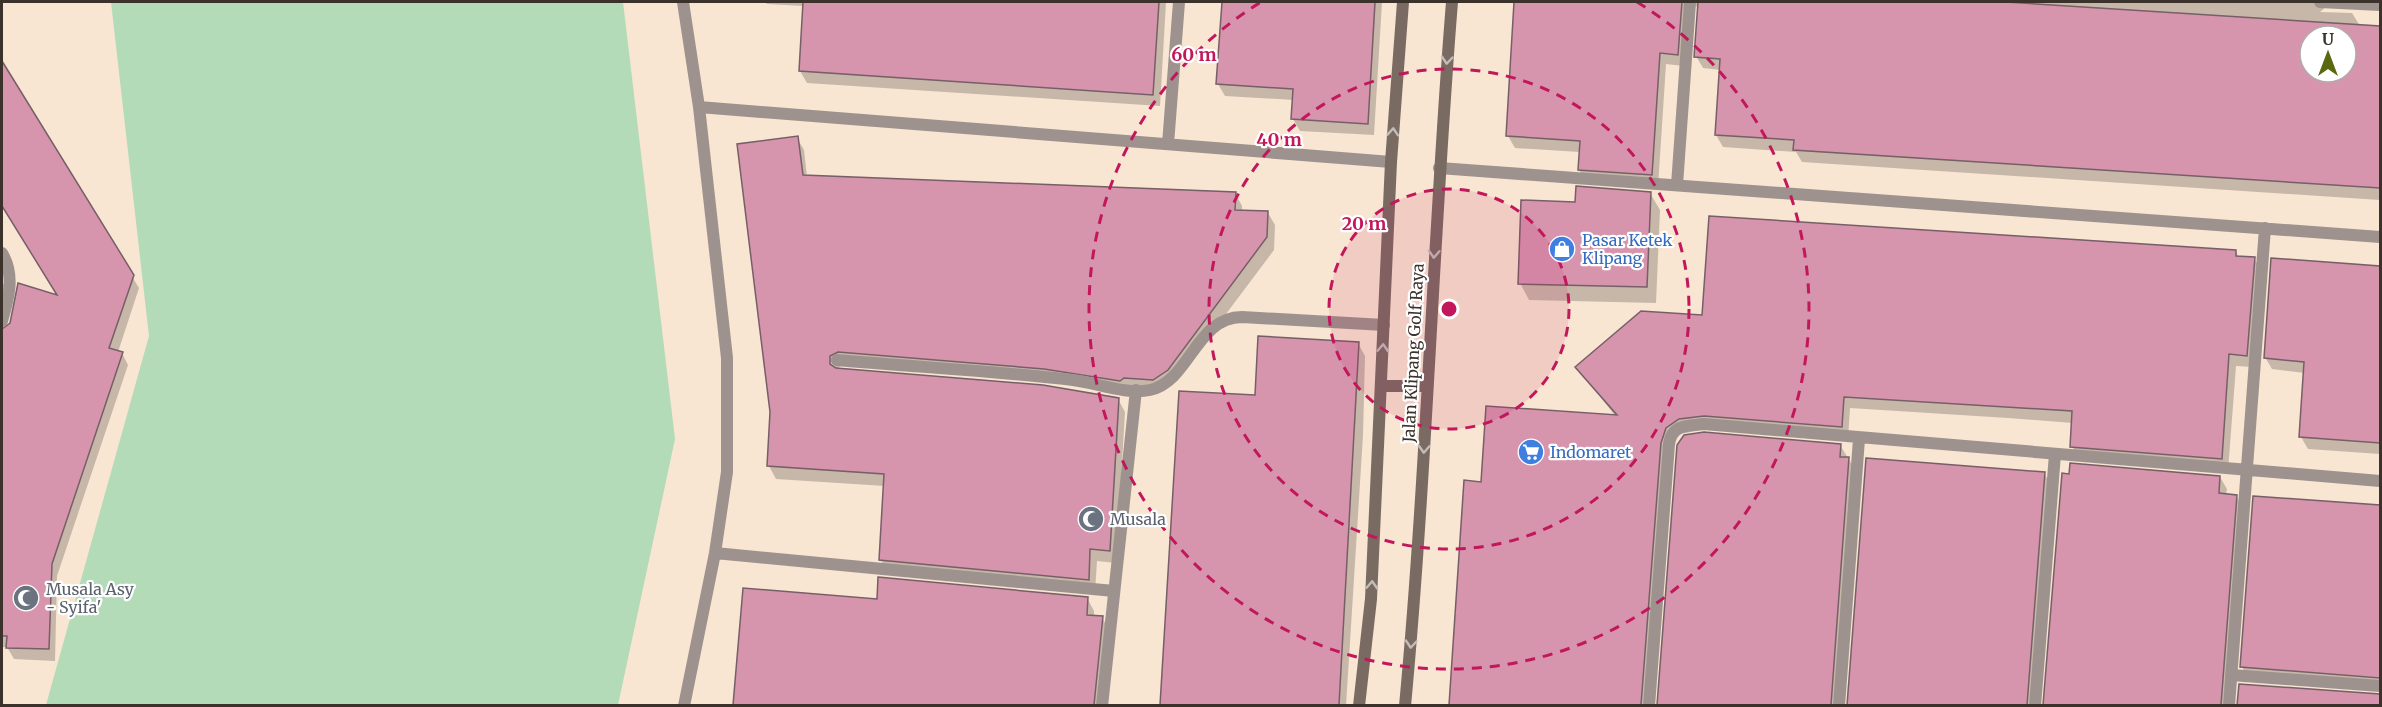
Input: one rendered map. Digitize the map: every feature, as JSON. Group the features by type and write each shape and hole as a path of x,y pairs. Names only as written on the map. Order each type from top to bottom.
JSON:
{"main road":[{"name":"Jalan Klipang Golf Raya","path":"1359,705 1371,599 1391,162 1403,2"},
{"name":"Jalan Klipang Golf Raya","path":"1405,705 1418,577 1439,168 1452,2"},
{"path":"1381,386 1427,386"}],"street":[{"path":"683,2 699,106 727,358 727,472 715,553 684,705"},
{"path":"1168,144 1179,2"},
{"path":"1677,185 1690,2"},
{"path":"2320,2 2380,5"},
{"path":"699,106 1391,162"},
{"path":"1439,168 2380,237"},
{"path":"2229,705 2245,469 2265,228"},
{"path":"2,253 10,271 10,286 2,321"},
{"path":"837,360 1074,380 1149,390 1164,384 1215,325 1231,317 1384,325"},
{"path":"1102,705 1136,390"},
{"path":"1649,705 1669,444 1674,430 1680,426 1704,424 1859,439 2380,481"},
{"path":"1839,705 1859,439"},
{"path":"2035,705 2055,454"},
{"path":"715,553 1114,591"},
{"path":"2231,675 2380,686"}],"green space":[{"path":"111,2 623,2 675,439 618,705 46,705 149,336"}],"building":[{"path":"803,2 1159,2 1153,95 799,71"},
{"path":"1222,2 1375,2 1368,124 1291,119 1293,89 1216,84"},
{"path":"1514,2 1682,2 1678,55 1660,53 1652,175 1578,170 1580,141 1506,136"},
{"path":"1698,2 2006,2 2349,24 2298,24 2298,84 2358,84 2358,25 2380,26 2380,188 1793,150 1794,140 1715,135 1720,59 1694,57"},
{"path":"2,61 134,275 109,348 123,352 52,564 49,649 6,648 7,636 2,636 2,329 10,323 18,283 57,295 2,206"},
{"path":"798,136 803,175 1236,192 1235,210 1268,211 1267,237 1168,370 1153,380 1124,378 1120,381 1044,369 838,352 830,356 830,364 836,368 1043,385 1119,398 1110,551 1090,549 1089,580 879,560 884,474 767,466 770,412 737,144"},
{"path":"1576,186 1651,192 1647,287 1518,284 1521,200 1575,202"},
{"path":"1709,216 2236,250 2236,256 2255,257 2247,356 2229,354 2222,459 2070,447 2072,411 1844,397 1842,427 1704,416 1679,419 1666,428 1661,443 1641,705 1449,705 1464,480 1481,482 1486,406 1617,415 1575,367 1641,311 1702,315"},
{"path":"2271,258 2380,266 2380,443 2299,437 2304,362 2264,358"},
{"path":"1258,336 1359,342 1339,705 1160,705 1179,391 1255,395"},
{"path":"1704,432 1841,444 1840,457 1849,457 1831,705 1657,705 1677,445 1684,435"},
{"path":"1866,458 2045,472 2027,705 1847,705"},
{"path":"2070,463 2220,476 2219,493 2237,495 2221,705 2043,705 2062,473 2069,474"},
{"path":"2253,496 2380,505 2380,678 2240,667"},
{"path":"878,577 1088,597 1087,615 1103,616 1094,705 733,705 743,588 877,599"},
{"path":"2239,684 2380,694 2380,705 2237,705"}],"place":[{"name":"Pasar Ketek Klipang","path":"1562,249"},
{"name":"Indomaret","path":"1531,452"},
{"name":"Musala","path":"1091,519"},
{"name":"Musala Asy - Syifa'","path":"26,598"}]}
